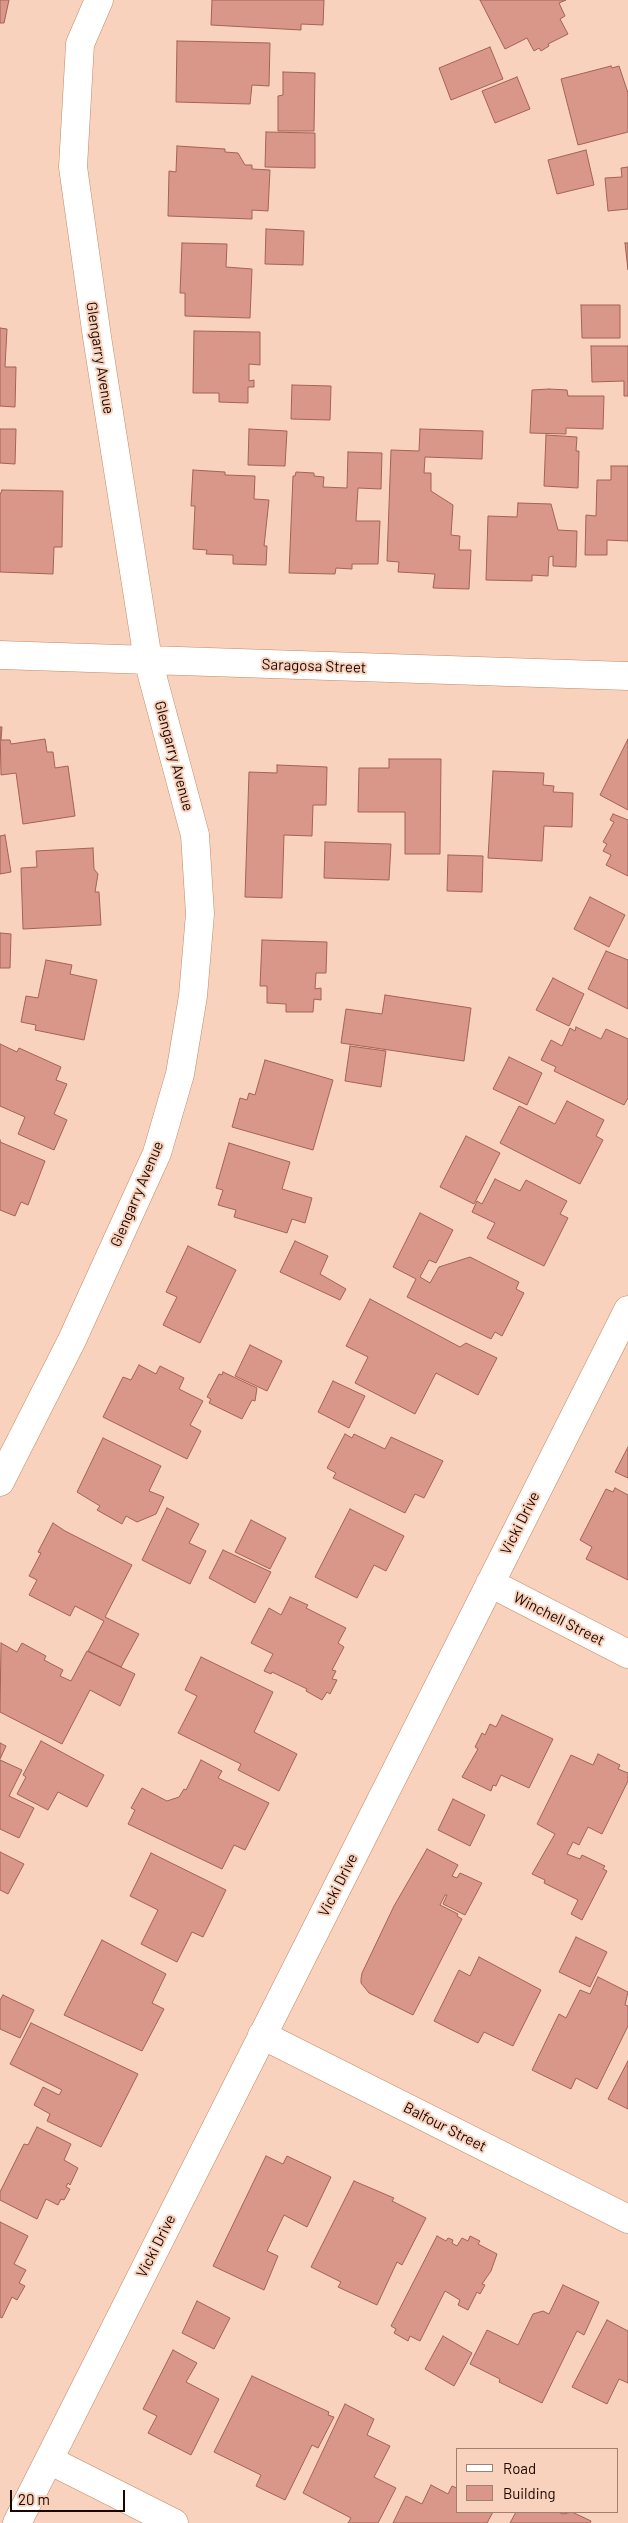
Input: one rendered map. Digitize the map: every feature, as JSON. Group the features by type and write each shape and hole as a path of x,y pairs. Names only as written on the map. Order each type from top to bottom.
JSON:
{"street":[{"name":"Glengarry Avenue","path":"0,1482 72,1340 157,1153 180,1074 193,996 200,914 195,835 148,660 97,337 73,167 80,44 100,0"},
{"name":"Saragosa Street","path":"0,655 628,676"},
{"name":"Vicki Drive","path":"49,2460 628,1310"},
{"name":"Winchell Street","path":"490,1584 628,1654"},
{"name":"Balfour Street","path":"262,2035 628,2219"},
{"path":"16,2523 49,2460 174,2523"}],"building":[{"path":"0,0 9,0 4,23 0,23"},
{"path":"212,0 324,0 323,25 301,24 301,30 211,25"},
{"path":"480,0 566,0 559,3 565,16 560,19 568,34 548,44 549,46 541,51 539,48 534,51 527,38 505,49"},
{"path":"177,41 270,43 269,86 252,85 250,104 176,102"},
{"path":"490,47 503,79 451,100 439,68"},
{"path":"611,66 612,68 619,66 628,93 628,132 578,145 561,79"},
{"path":"283,72 315,73 314,131 278,131 278,96 283,95"},
{"path":"517,77 530,109 495,123 482,91"},
{"path":"266,132 315,133 315,168 265,167"},
{"path":"177,146 225,149 225,152 238,153 245,165 252,165 252,169 270,170 268,211 252,210 252,219 168,216 169,171 176,172"},
{"path":"586,150 594,185 557,194 548,160"},
{"path":"628,167 628,209 608,211 605,178 622,177 621,168"},
{"path":"266,229 304,231 303,265 265,264"},
{"path":"182,243 227,244 226,267 252,269 250,318 185,316 185,293 180,293"},
{"path":"625,243 628,243 628,270"},
{"path":"581,305 620,305 620,338 582,338"},
{"path":"0,328 7,329 5,367 16,367 15,407 0,406"},
{"path":"194,331 260,332 260,365 249,364 249,381 254,380 254,387 248,387 248,403 219,402 219,393 193,393"},
{"path":"591,346 628,346 628,396 624,396 624,381 592,382"},
{"path":"292,385 331,386 330,420 291,419"},
{"path":"532,390 567,390 568,396 604,396 603,429 566,428 566,434 530,433"},
{"path":"0,429 16,429 15,464 0,463"},
{"path":"249,429 287,431 285,466 248,465"},
{"path":"420,429 483,431 482,459 425,457 424,473 431,473 431,491 453,505 451,535 460,536 459,550 471,550 469,589 433,588 435,574 398,572 399,562 387,561 391,450 419,451"},
{"path":"546,435 577,437 576,451 579,451 578,488 544,486"},
{"path":"348,452 382,453 381,489 358,488 356,521 380,521 378,564 352,564 352,569 336,568 335,574 289,573 293,476 295,476 296,472 314,473 314,476 324,477 323,487 347,488"},
{"path":"611,466 628,466 628,541 607,540 607,555 585,555 586,515 596,516 597,480 611,480"},
{"path":"193,470 225,472 225,475 255,476 254,499 269,500 264,546 267,546 266,565 233,564 233,555 206,554 207,550 193,549 195,506 191,506"},
{"path":"2,490 63,491 62,547 54,547 53,574 0,572 0,495"},
{"path":"518,503 551,504 558,530 577,531 576,567 553,566 553,556 549,557 548,576 532,575 532,581 486,580 488,516 517,517"},
{"path":"0,727 2,727 1,740 10,740 11,744 45,739 47,752 53,752 55,768 68,766 75,816 23,824 16,773 1,775"},
{"path":"628,739 628,810 600,795"},
{"path":"389,759 441,759 440,854 405,854 405,812 358,812 359,768 389,768"},
{"path":"277,765 327,767 326,805 313,805 312,836 284,835 282,898 245,897 249,772 277,773"},
{"path":"493,771 544,773 543,785 554,786 553,792 573,793 572,827 544,826 542,861 488,858"},
{"path":"613,814 628,820 628,876 606,865 611,855 603,851 607,844 603,842 614,822 610,820"},
{"path":"5,835 11,872 0,874 0,836"},
{"path":"325,842 391,844 389,880 324,878"},
{"path":"93,848 94,869 98,874 95,892 99,892 101,925 23,929 21,868 37,867 36,851"},
{"path":"448,855 483,856 482,892 447,891"},
{"path":"590,897 625,915 609,947 574,929"},
{"path":"0,933 11,934 10,968 0,968"},
{"path":"262,940 327,942 326,973 316,973 315,989 321,988 321,1000 314,999 313,1012 286,1012 286,1004 267,1003 267,986 260,986"},
{"path":"606,951 628,960 628,1009 588,989"},
{"path":"46,960 72,965 70,974 97,980 84,1040 35,1030 36,1025 21,1022 26,996 38,998"},
{"path":"553,978 584,994 569,1026 536,1010"},
{"path":"385,995 471,1008 464,1061 341,1043 346,1009 382,1014"},
{"path":"576,1027 601,1039 606,1029 628,1039 628,1098 624,1105 554,1071 556,1067 541,1060 551,1040 562,1046 570,1028 575,1031"},
{"path":"0,1044 17,1052 19,1048 61,1067 56,1080 67,1084 54,1114 67,1120 54,1150 18,1134 25,1117 0,1106"},
{"path":"350,1046 386,1051 381,1087 345,1081"},
{"path":"509,1057 542,1073 527,1105 493,1089"},
{"path":"265,1060 333,1080 313,1150 232,1127 240,1098 247,1100 249,1093 255,1095"},
{"path":"567,1101 604,1120 596,1136 603,1140 580,1184 500,1143 519,1106 555,1124"},
{"path":"466,1136 500,1153 474,1204 440,1187"},
{"path":"0,1142 45,1161 28,1205 21,1202 15,1216 0,1210"},
{"path":"229,1143 290,1162 282,1189 312,1198 305,1223 292,1219 287,1233 234,1217 236,1210 218,1205 223,1190 216,1188"},
{"path":"495,1179 520,1191 526,1180 567,1201 560,1214 568,1218 544,1266 487,1238 495,1223 472,1212 477,1201 482,1204"},
{"path":"420,1213 453,1230 436,1263 429,1260 420,1277 430,1283 439,1267 470,1257 519,1282 516,1289 524,1293 502,1336 495,1332 491,1339 407,1297 416,1279 393,1267"},
{"path":"295,1241 328,1256 320,1274 346,1289 340,1300 280,1272"},
{"path":"188,1246 236,1270 200,1343 163,1325 177,1297 166,1292"},
{"path":"370,1299 460,1347 466,1343 497,1358 478,1395 436,1373 415,1414 355,1383 368,1357 346,1346"},
{"path":"250,1345 282,1361 267,1391 235,1376"},
{"path":"139,1365 156,1374 160,1366 184,1378 179,1389 203,1401 190,1425 201,1431 187,1459 103,1417 123,1377 131,1380"},
{"path":"223,1372 257,1388 255,1401 252,1400 242,1419 209,1403 211,1399 207,1397 219,1374 222,1375"},
{"path":"333,1381 365,1396 349,1428 318,1412"},
{"path":"345,1434 352,1438 354,1434 385,1449 391,1437 443,1461 424,1498 415,1494 405,1513 333,1478 336,1473 327,1468"},
{"path":"103,1438 161,1466 149,1491 164,1497 156,1514 137,1522 126,1516 122,1524 97,1510 100,1506 77,1492"},
{"path":"628,1447 628,1478 615,1472"},
{"path":"615,1488 628,1495 628,1580 586,1559 592,1547 580,1540 606,1489 613,1492"},
{"path":"167,1508 199,1524 189,1543 206,1551 190,1584 142,1560"},
{"path":"350,1509 404,1536 386,1571 374,1565 357,1598 315,1577"},
{"path":"251,1520 286,1538 270,1569 235,1552"},
{"path":"53,1523 132,1565 105,1617 139,1634 121,1667 88,1651 104,1621 75,1606 70,1616 29,1595 37,1580 29,1576 41,1553 38,1552"},
{"path":"223,1550 271,1572 255,1603 209,1578"},
{"path":"290,1597 308,1605 306,1608 346,1628 338,1643 344,1647 332,1670 336,1671 332,1679 337,1680 330,1694 327,1692 322,1700 306,1691 307,1689 272,1672 271,1674 264,1671 273,1654 251,1643 269,1608 281,1615"},
{"path":"1,1643 17,1652 22,1643 46,1656 44,1660 63,1670 60,1676 71,1681 87,1651 135,1674 120,1706 90,1690 62,1744 0,1712"},
{"path":"201,1657 273,1692 254,1732 297,1754 279,1791 238,1770 241,1764 178,1733 197,1696 185,1690"},
{"path":"502,1715 553,1739 529,1788 501,1775 496,1786 493,1785 491,1791 462,1777 478,1749 475,1747 482,1733 485,1735 490,1724 496,1727"},
{"path":"41,1741 104,1775 87,1807 58,1792 48,1810 17,1794 26,1777 23,1775"},
{"path":"0,1743 6,1746 0,1759"},
{"path":"598,1754 620,1765 618,1769 628,1773 628,1781 602,1834 588,1827 579,1845 573,1842 567,1854 580,1859 582,1855 605,1866 603,1869 607,1871 582,1920 571,1914 578,1900 544,1883 545,1880 532,1874 555,1834 537,1824 571,1755 593,1765"},
{"path":"0,1760 22,1770 9,1796 34,1808 19,1838 0,1829"},
{"path":"201,1760 222,1771 218,1778 269,1803 245,1850 234,1845 222,1869 128,1824 135,1810 131,1808 142,1788 167,1801 179,1797 184,1789 186,1790"},
{"path":"453,1799 485,1815 470,1846 438,1830"},
{"path":"427,1849 458,1865 452,1876 457,1878 460,1873 482,1883 465,1915 443,1904 447,1895 445,1895 440,1905 458,1914 457,1916 462,1919 413,2015 369,1993 361,1983 361,1979 362,1973 394,1906"},
{"path":"0,1852 24,1864 8,1894 0,1890"},
{"path":"151,1853 226,1890 203,1937 192,1932 177,1962 141,1944 158,1910 130,1896"},
{"path":"576,1937 607,1952 590,1987 559,1972"},
{"path":"102,1940 166,1974 152,2003 164,2009 142,2051 64,2015"},
{"path":"479,1957 541,1990 513,2046 484,2032 478,2043 434,2021 459,1970 470,1976"},
{"path":"598,1977 628,1992 625,2005 628,2006 628,2026 597,2089 576,2078 571,2089 532,2070 559,2014 566,2018 580,1990 590,1994"},
{"path":"3,1995 34,2010 20,2038 0,2029 0,2000"},
{"path":"31,2023 138,2074 101,2147 47,2121 50,2114 34,2105 43,2087 59,2095 62,2090 10,2064"},
{"path":"628,2061 628,2109 608,2099"},
{"path":"37,2127 71,2144 64,2160 78,2168 70,2185 68,2183 66,2187 70,2189 64,2200 61,2199 58,2205 46,2199 37,2219 0,2200 0,2192 24,2144 28,2145"},
{"path":"266,2156 283,2164 287,2156 331,2177 307,2227 284,2215 267,2251 278,2256 264,2290 213,2266"},
{"path":"354,2181 394,2198 392,2201 426,2218 402,2265 397,2262 377,2305 338,2287 341,2282 311,2267"},
{"path":"0,2222 28,2236 14,2264 26,2270 19,2283 25,2286 17,2300 12,2297 2,2318 0,2317"},
{"path":"437,2236 446,2241 448,2238 453,2240 452,2243 457,2246 462,2238 468,2241 470,2236 480,2241 478,2244 497,2254 491,2271 482,2284 485,2285 480,2294 477,2292 468,2310 458,2305 460,2300 445,2291 420,2341 410,2336 408,2341 394,2333 396,2329 391,2326"},
{"path":"563,2285 599,2302 584,2335 577,2331 542,2403 499,2382 500,2379 470,2364 487,2330 518,2345 533,2314 543,2311 549,2314"},
{"path":"197,2301 230,2318 214,2349 182,2333"},
{"path":"607,2320 628,2331 628,2383 619,2379 607,2404 572,2387"},
{"path":"443,2336 472,2353 454,2386 425,2369"},
{"path":"173,2350 197,2363 186,2382 219,2399 191,2455 148,2433 157,2416 143,2409"},
{"path":"252,2376 329,2412 328,2415 334,2417 318,2448 312,2445 285,2500 256,2486 261,2475 214,2452"},
{"path":"345,2404 374,2419 367,2435 390,2446 374,2477 396,2488 378,2523 348,2523 351,2518 303,2493"},
{"path":"431,2485 448,2494 452,2486 456,2488 456,2513 492,2513 487,2523 393,2523 406,2496 422,2504"},
{"path":"515,2513 574,2513 591,2521 590,2523 510,2523"}]}
